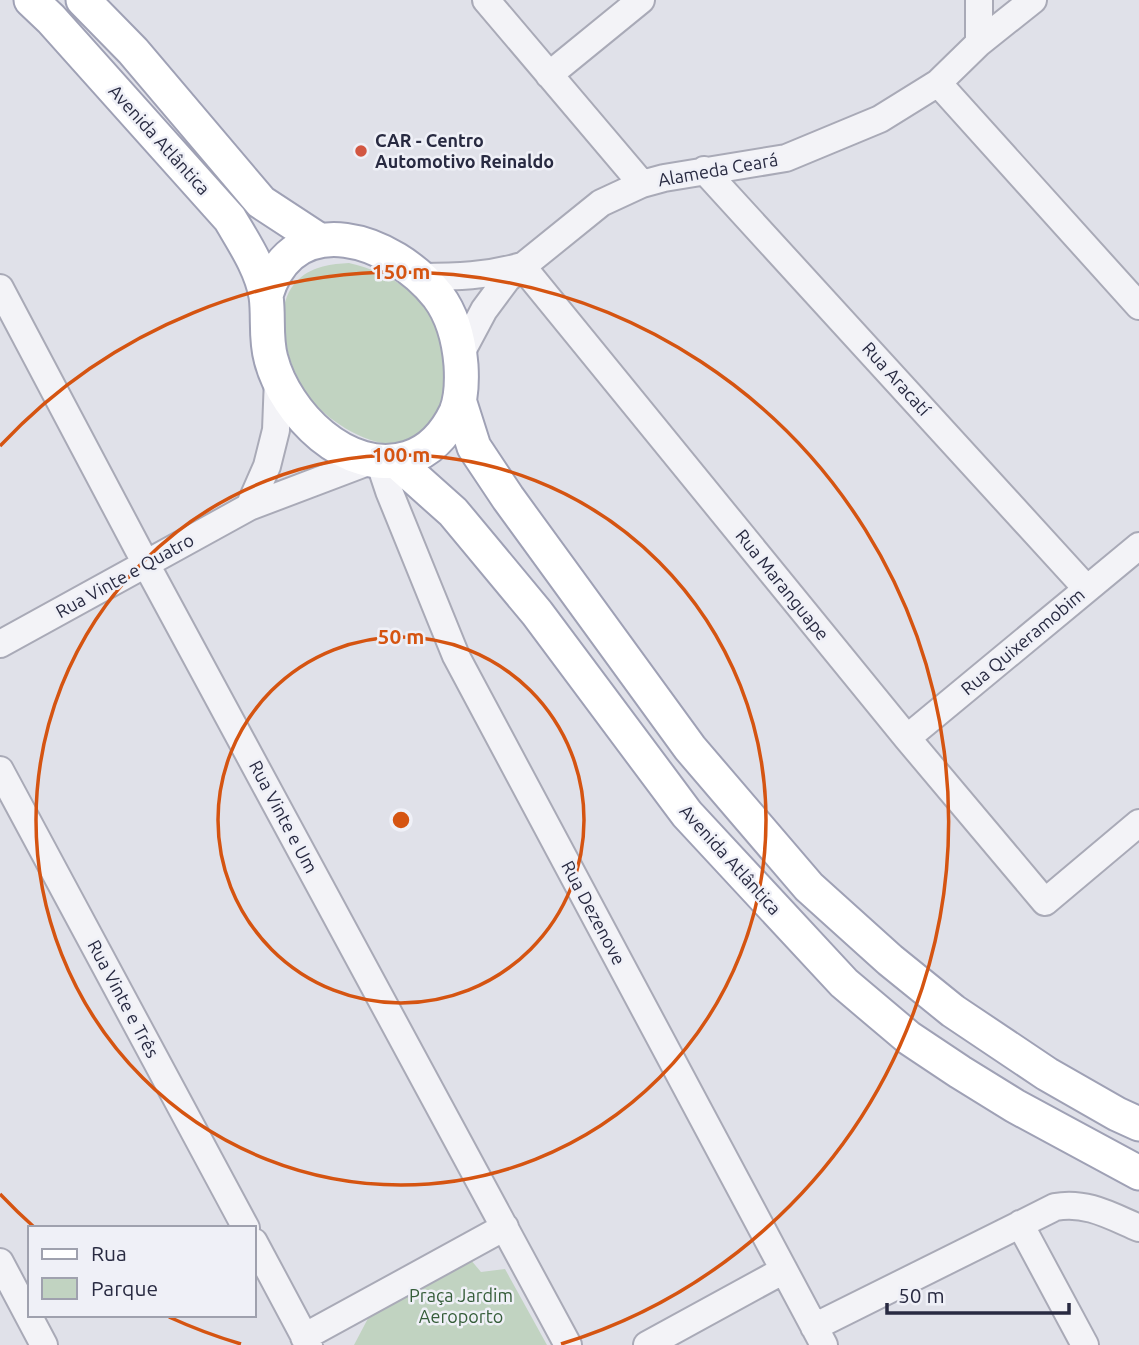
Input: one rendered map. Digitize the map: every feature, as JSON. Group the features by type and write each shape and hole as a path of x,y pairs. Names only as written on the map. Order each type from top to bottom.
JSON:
{"main road":[{"name":"Avenida Atlântica","path":"30,0 61,29 230,219 252,256 266,295"},
{"name":"Avenida Atlântica","path":"83,0 133,51 261,202 319,240"},
{"name":"Avenida Atlântica","path":"386,467 418,455 436,442 450,424 460,403 462,380 456,331 439,298 421,277 395,258 375,248 352,242 319,240 300,247 284,259 272,276 266,295 270,358 297,412 318,434 344,450 386,467 453,512 537,613 687,814 844,983 909,1038 950,1066 1015,1106 1139,1173"},
{"name":"Avenida Atlântica","path":"460,403 474,447 508,498 690,748 810,887 890,960 953,1010 1047,1074 1139,1124"}],"street":[{"path":"486,0 642,184"},
{"path":"549,75 641,0"},
{"path":"979,0 987,37 1033,0"},
{"name":"Alameda Ceará","path":"460,355 484,310 507,279 601,203 642,184 704,170 786,158 880,119 938,83 987,37 1009,0"},
{"path":"938,83 1139,306"},
{"name":"Rua Aracatí","path":"704,170 1087,589"},
{"name":"Alameda Ceará","path":"421,277 468,277 522,266"},
{"name":"Rua Maranguape","path":"522,266 906,738 1045,902 1139,822"},
{"name":"Rua Vinte e Um","path":"0,288 568,1345"},
{"path":"249,507 267,466 276,430 278,378"},
{"name":"Rua Vinte e Quatro","path":"0,644 249,507 386,467"},
{"name":"Rua Dezenove","path":"386,467 456,656 819,1336"},
{"name":"Rua Quixeramobim","path":"906,738 1139,546"},
{"name":"Rua Vinte e Três","path":"0,770 245,1226"},
{"path":"819,1336 1055,1207 1069,1204 1092,1207 1139,1228"},
{"path":"1020,1224 1085,1345"},
{"path":"256,1246 307,1341 505,1227"},
{"path":"0,1262 28,1315"},
{"path":"647,1345 784,1270"},
{"path":"29,1317 44,1345"}],"green space":[{"path":"349,263 380,273 407,289 428,311 442,338 448,368 443,414 434,426 407,443 377,442 360,436 330,418 301,385 288,354 283,321 290,291 299,279 316,268"},
{"name":"Praça Jardim Aeroporto","path":"470,1259 481,1272 505,1269 547,1345 354,1345 374,1307"}],"place":[{"name":"CAR - Centro Automotivo Reinaldo","path":"361,151"}]}
